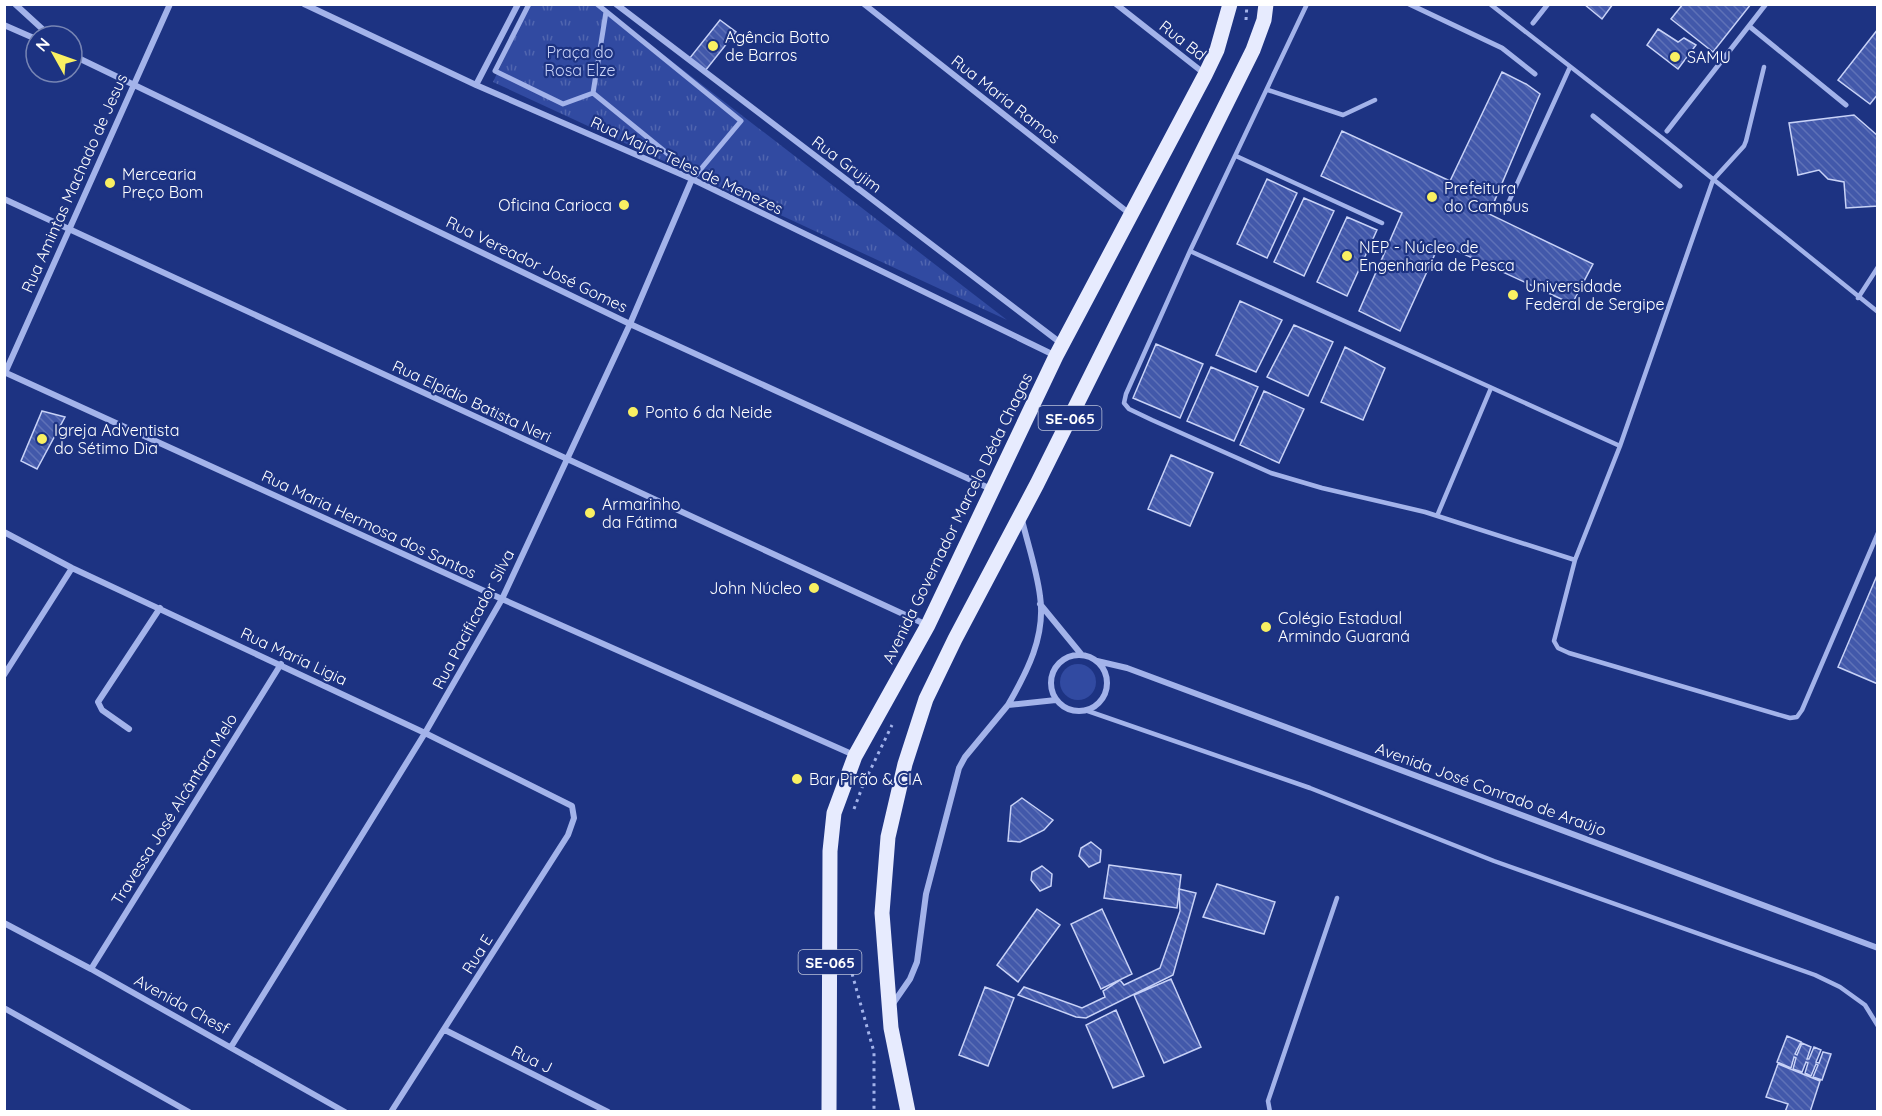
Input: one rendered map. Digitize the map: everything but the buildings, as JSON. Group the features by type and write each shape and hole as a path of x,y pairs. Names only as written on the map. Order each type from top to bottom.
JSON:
{"main road":[{"name":"Avenida Governador Marcelo Déda Chagas","path":"830,1112 831,830 834,813 855,756 928,625 1059,350 1205,75 1216,50 1230,4"},
{"name":"SE-065","path":"908,1112 891,1028 882,913 888,837 906,764 926,699 1253,50 1264,20 1266,4"}],"street":[{"path":"15,4 37,24"},
{"name":"Rua Amintas Machado de Jesus","path":"5,373 170,4"},
{"name":"Rua Major Teles de Menezes","path":"304,4 476,85 692,179 1059,350"},
{"path":"476,85 518,4"},
{"path":"529,4 495,71 563,104 593,93"},
{"path":"593,93 695,176 741,121 597,4"},
{"name":"Rua Grujim","path":"616,4 1059,350"},
{"name":"Rua Maria Ramos","path":"864,4 1132,215"},
{"name":"Rua Bd","path":"1116,4 1205,75"},
{"path":"1408,4 1502,48 1535,74"},
{"path":"1533,23 1548,4"},
{"path":"1667,131 1766,4"},
{"path":"593,93 606,12"},
{"path":"4,25 24,34"},
{"path":"1749,26 1846,105"},
{"name":"Rua Vereador José Gomes","path":"84,61 630,324 994,490"},
{"path":"1593,116 1680,186"},
{"name":"Rua Pacificador Silva","path":"231,1047 425,733 502,599 630,324 692,179"},
{"name":"Rua Elpídio Batista Neri","path":"4,198 928,625"},
{"name":"Rua Maria Hermosa dos Santos","path":"5,373 502,599 855,756"},
{"path":"890,1008 910,979 917,962 926,894 959,768 965,757 1008,705 1024,676 1038,636 1041,597 1021,514"},
{"name":"Rua Maria Ligia","path":"4,532 72,568 281,664 572,806"},
{"path":"4,675 72,568"},
{"path":"1040,604 1081,654 1097,661 1107,676 1105,694 1099,702 1085,710 1072,710 1063,707 1056,700 1051,681 1053,672 1064,659 1081,654"},
{"path":"129,729 102,710 98,702 160,608"},
{"name":"Avenida José Conrado de Araújo","path":"1097,661 1138,672 1876,947 1878,956"},
{"name":"Travessa José Alcântara Melo","path":"91,969 281,664"},
{"path":"1008,705 1056,700"},
{"name":"Rua E","path":"392,1112 568,835 574,818 572,806"},
{"name":"Avenida Chesf","path":"4,923 91,969 345,1112"},
{"path":"4,1008 189,1112"},
{"name":"Rua J","path":"445,1030 608,1112"}],"lane":[{"path":"1307,4 1190,251 1125,394 1124,403 1152,420 1271,473 1437,516 1575,560"},
{"path":"1490,4 1878,312"},
{"path":"1506,208 1570,67"},
{"path":"1764,67 1744,146 1713,180 1620,446 1575,560 1554,638 1558,648 1794,718 1802,710 1878,533"},
{"path":"1268,90 1343,115 1375,100"},
{"path":"1236,156 1382,223"},
{"path":"1190,251 1620,446"},
{"path":"1858,298 1878,267"},
{"path":"1437,516 1491,388"},
{"path":"1085,710 1310,788 1494,861 1815,975 1840,987 1865,1005 1878,1026"},
{"path":"1269,1111 1268,1101 1337,898"}],"green space":[{"name":"Praça do Rosa Elze","path":"530,5 599,5 1007,320 493,82"},
{"path":"1078,664 1091,669 1096,682 1091,695 1078,700 1065,695 1060,682 1065,669"}],"place":[{"name":"Agência Botto de Barros","path":"713,46"},
{"name":"SAMU","path":"1675,57"},
{"name":"Mercearia Preço Bom","path":"110,183"},
{"name":"Prefeitura do Campus","path":"1432,197"},
{"name":"Oficina Carioca","path":"624,205"},
{"name":"NEP - Núcleo de Engenharia de Pesca","path":"1347,256"},
{"name":"Universidade Federal de Sergipe","path":"1513,295"},
{"name":"Ponto 6 da Neide","path":"633,412"},
{"name":"Igreja Adventista do Sétimo Dia","path":"42,439"},
{"name":"Armarinho da Fátima","path":"590,513"},
{"name":"John Núcleo","path":"814,588"},
{"name":"Colégio Estadual Armindo Guaraná","path":"1266,627"},
{"name":"Bar Pirão & CIA","path":"797,779"}]}
